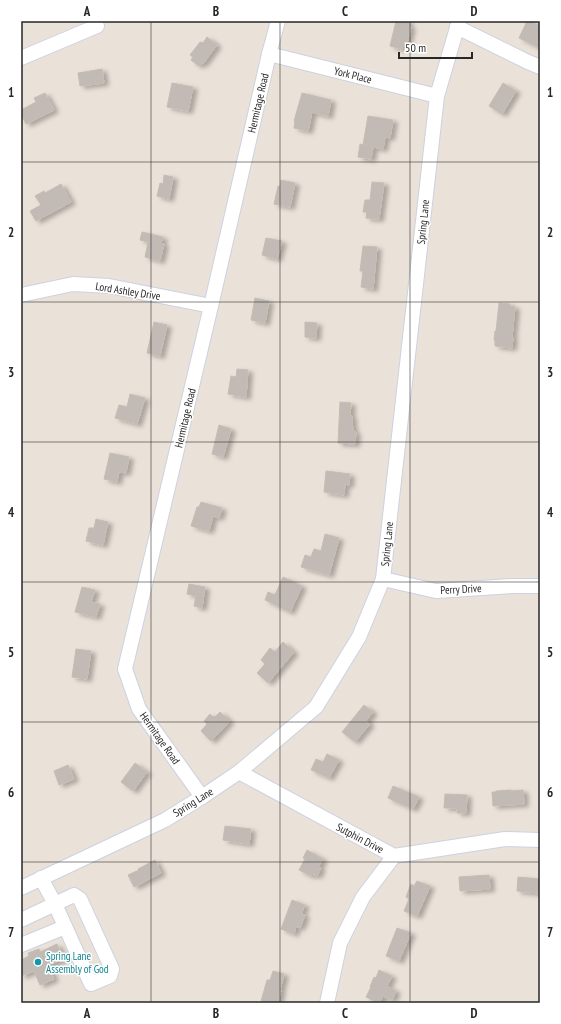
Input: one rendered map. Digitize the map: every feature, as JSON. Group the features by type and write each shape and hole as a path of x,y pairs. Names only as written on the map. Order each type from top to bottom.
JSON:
{"street":[{"name":"Hermitage Road","path":"202,797 139,709 125,668 278,21"},
{"path":"458,24 540,67"},
{"name":"Spring Lane","path":"21,888 165,820 239,772 316,707 359,637 383,579 437,96 458,24"},
{"path":"21,58 97,26"},
{"name":"York Place","path":"269,54 437,96"},
{"name":"Lord Ashley Drive","path":"21,295 73,284 104,286 211,306"},
{"name":"Perry Drive","path":"383,579 436,591 512,586 540,586"},
{"name":"Sutphin Drive","path":"239,772 394,856 505,839 540,840"},
{"path":"327,1003 340,943 363,898 394,856"},
{"path":"21,920 55,904 74,895 80,899 112,970 110,976 91,984 55,904 41,878"},
{"path":"21,945 65,927"}],"building":[{"path":"396,21 409,21 408,26 411,27 407,43 404,43 402,49 390,46"},
{"path":"527,21 540,26 540,48 519,38"},
{"path":"207,37 217,45 203,64 201,63 199,66 191,60 193,57 190,55 200,42 203,43"},
{"path":"102,69 104,83 80,86 78,73"},
{"path":"172,83 193,87 188,111 167,107"},
{"path":"503,83 516,91 502,114 489,106"},
{"path":"45,93 54,110 26,124 21,114 21,110 36,102 34,98"},
{"path":"302,93 331,100 328,116 312,112 308,131 294,128 294,121"},
{"path":"368,116 393,120 390,138 385,137 383,149 373,147 371,159 358,157 360,144 363,145"},
{"path":"164,175 173,177 169,199 157,196 160,183 163,184"},
{"path":"281,180 295,183 290,207 274,204"},
{"path":"372,182 384,183 379,219 366,218 367,212 363,212 365,200 370,200"},
{"path":"61,184 71,202 36,221 30,211 41,205 35,196 44,191 45,193"},
{"path":"142,232 163,237 161,243 164,244 160,261 145,257 148,242 140,240"},
{"path":"266,238 282,241 277,259 262,255"},
{"path":"363,246 377,247 373,289 361,287 363,271 360,271"},
{"path":"255,298 269,301 265,323 251,320"},
{"path":"499,303 510,304 510,306 515,307 512,348 495,346 494,340"},
{"path":"154,322 167,325 160,356 147,353"},
{"path":"305,322 317,323 316,338 305,337"},
{"path":"237,369 248,370 246,397 228,394 231,376 236,377"},
{"path":"130,394 145,398 137,424 115,418 119,405 127,407"},
{"path":"340,402 351,403 350,416 352,416 353,431 356,432 355,444 338,443"},
{"path":"219,425 231,429 223,457 212,454"},
{"path":"110,453 129,457 126,473 119,472 117,482 104,479"},
{"path":"326,471 350,474 349,485 345,484 344,495 324,492"},
{"path":"201,502 222,508 219,518 213,516 209,531 191,526 197,507 199,507"},
{"path":"96,519 108,522 103,545 86,541 89,528 94,528"},
{"path":"325,534 339,538 329,575 301,567 305,555 311,557 314,549 321,551"},
{"path":"283,577 302,586 290,612 265,600 268,592 275,595"},
{"path":"189,584 205,587 202,608 194,606 196,596 187,594"},
{"path":"82,587 95,590 91,602 100,604 96,617 75,612"},
{"path":"283,642 294,652 268,683 257,673 265,664 261,660 270,648 275,652"},
{"path":"76,649 91,651 87,679 72,677"},
{"path":"364,705 373,712 366,721 370,724 355,742 342,732"},
{"path":"220,712 229,720 229,722 211,741 201,731 207,724 204,721 210,714 215,717"},
{"path":"327,754 339,760 329,778 311,770 316,759 323,762"},
{"path":"135,763 147,772 133,791 121,782"},
{"path":"68,765 74,779 59,785 54,771"},
{"path":"393,786 419,797 413,809 388,798"},
{"path":"523,790 524,804 493,806 492,792"},
{"path":"445,794 467,795 466,813 457,813 457,808 444,808"},
{"path":"225,826 251,829 249,844 223,840"},
{"path":"307,850 323,859 318,867 321,868 317,876 312,874 311,876 299,870 305,859 303,858"},
{"path":"155,860 161,873 134,887 128,875"},
{"path":"489,875 490,889 460,891 459,877"},
{"path":"518,877 540,879 540,893 517,891"},
{"path":"417,881 430,886 417,916 404,911 409,899 406,897 411,884 414,886"},
{"path":"292,900 305,905 301,914 305,915 300,928 296,926 294,934 281,929"},
{"path":"397,928 411,933 399,961 386,956"},
{"name":"Spring Lane Assembly of God","path":"57,944 64,959 48,965 54,979 40,985 34,971 21,976 21,960 29,956 28,953 39,949 40,952"},
{"path":"379,970 392,976 387,986 396,991 392,1000 383,996 378,1003 366,997 374,977 376,978"},
{"path":"273,971 284,974 281,990 278,1003 266,1003 261,1001 267,980 270,980"}],"place":[{"name":"Spring Lane Assembly of God","path":"38,962"}]}
